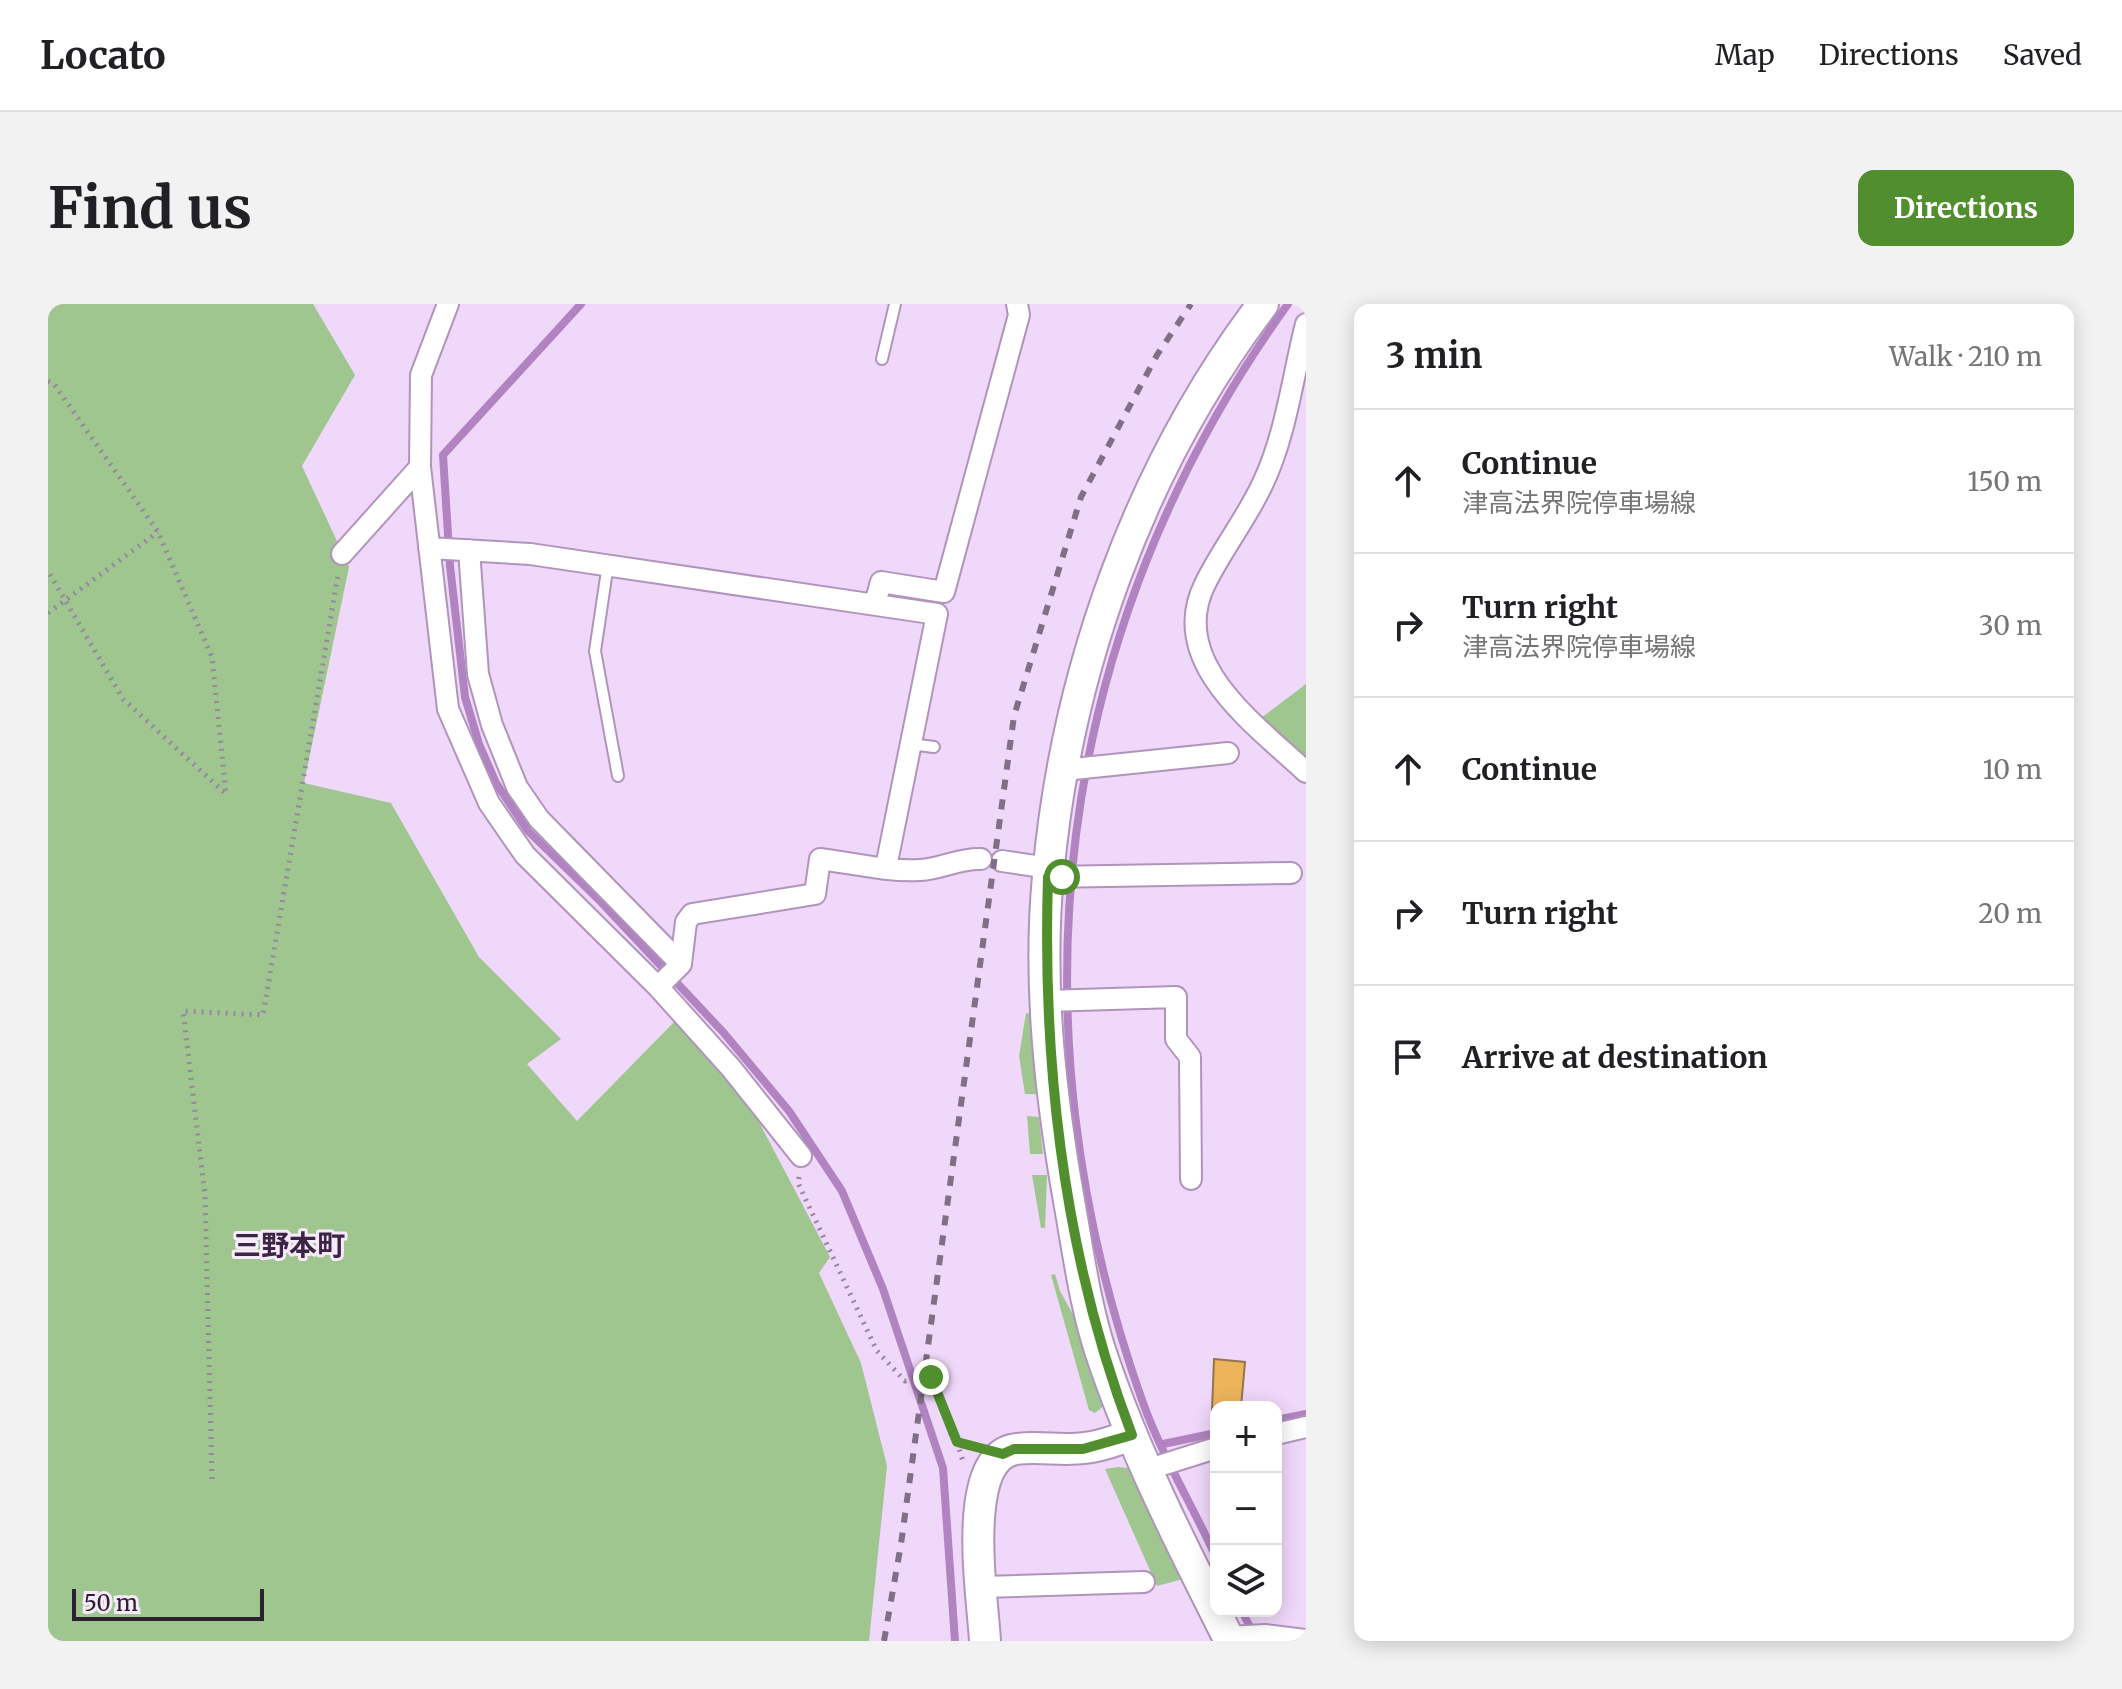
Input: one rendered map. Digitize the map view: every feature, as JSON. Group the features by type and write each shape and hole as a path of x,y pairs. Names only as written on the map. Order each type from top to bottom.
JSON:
{"main road":[{"path":"1242,1637 1163,1463 1132,1435 1102,1359 1080,1265 1049,1064 1060,1000 1059,875 1078,769 1086,666 1118,570 1166,458 1226,353 1263,304"},
{"path":"985,1641 980,1492 991,1463 1014,1449 1083,1449 1132,1435"}],"street":[{"path":"448,304 421,375 420,467 432,548 443,686 460,736 505,831 660,985 801,1156"},
{"path":"875,603 881,582 944,592 1019,315 1017,304"},
{"path":"1306,324 1264,482 1204,585 1196,610 1196,644 1212,676 1247,718 1306,772"},
{"path":"342,554 420,467"},
{"path":"432,548 608,564 937,614 886,867"},
{"path":"466,550 478,674 490,726 527,803 680,965"},
{"path":"460,736 490,726"},
{"path":"1078,769 1228,753"},
{"path":"660,985 680,965 683,932 692,914 815,894 820,859 916,870 941,868 964,859 981,859"},
{"path":"1002,861 1059,875 1291,873"},
{"path":"561,887 584,865"},
{"path":"1060,1000 1176,997 1176,1039 1190,1057 1191,1179"},
{"path":"1282,1433 1306,1427"},
{"path":"1163,1463 1210,1450"},
{"path":"982,1587 1144,1582"},
{"path":"1242,1637 1306,1640"}],"lane":[{"path":"882,359 895,304"},
{"path":"608,564 595,651 618,776"},
{"path":"910,744 934,747"}],"path":[{"path":"48,381 54,384 158,532 212,657 226,794 123,699 48,571"},
{"path":"48,613 158,532"},
{"path":"212,1479 205,1195 183,1011 263,1015 342,554"},
{"path":"801,1156 798,1183 877,1351 905,1381 922,1374 931,1377 957,1442 1003,1454"}],"green space":[{"path":"48,304 313,304 355,375 302,466 349,567 304,783 391,803 479,957 561,1039 527,1064 577,1121 676,1020 749,1103 830,1257 819,1273 861,1363 887,1466 869,1641 48,1641"},
{"path":"1306,684 1306,759 1261,718"},
{"path":"1026,1013 1031,1014 1036,1094 1025,1094 1019,1056"},
{"path":"1027,1116 1039,1117 1043,1154 1030,1154"},
{"path":"1032,1175 1047,1175 1045,1228 1041,1228"},
{"path":"1055,1274 1060,1291 1080,1327 1104,1406 1095,1413 1089,1410 1051,1275"},
{"path":"1130,1468 1183,1579 1157,1586 1105,1469"}],"building":[{"path":"1214,1359 1245,1362 1242,1401 1212,1401"}],"waterway":[{"path":"581,304 443,455 450,566 465,697 479,744 496,783 528,831 601,902 723,1032 789,1111 842,1191 883,1289 943,1468 955,1641"},
{"path":"1210,1545 1167,1460 1142,1400 1100,1258 1075,1115 1067,973 1076,833 1103,695 1147,560 1208,429 1288,304"},
{"path":"1282,1419 1306,1414"},
{"path":"1163,1444 1210,1434"},
{"path":"1245,1617 1253,1633"}],"railway":[{"path":"884,1641 901,1544 1014,716 1081,497 1157,355 1191,304"}],"district":[{"name":"三野本町","path":"289,1245"}],"route":[{"path":"931,1377 952,1437 957,1442 1003,1454 1014,1449 1083,1449 1132,1435 1102,1359 1080,1265 1049,1064 1045,969 1048,877 1062,877"}]}
